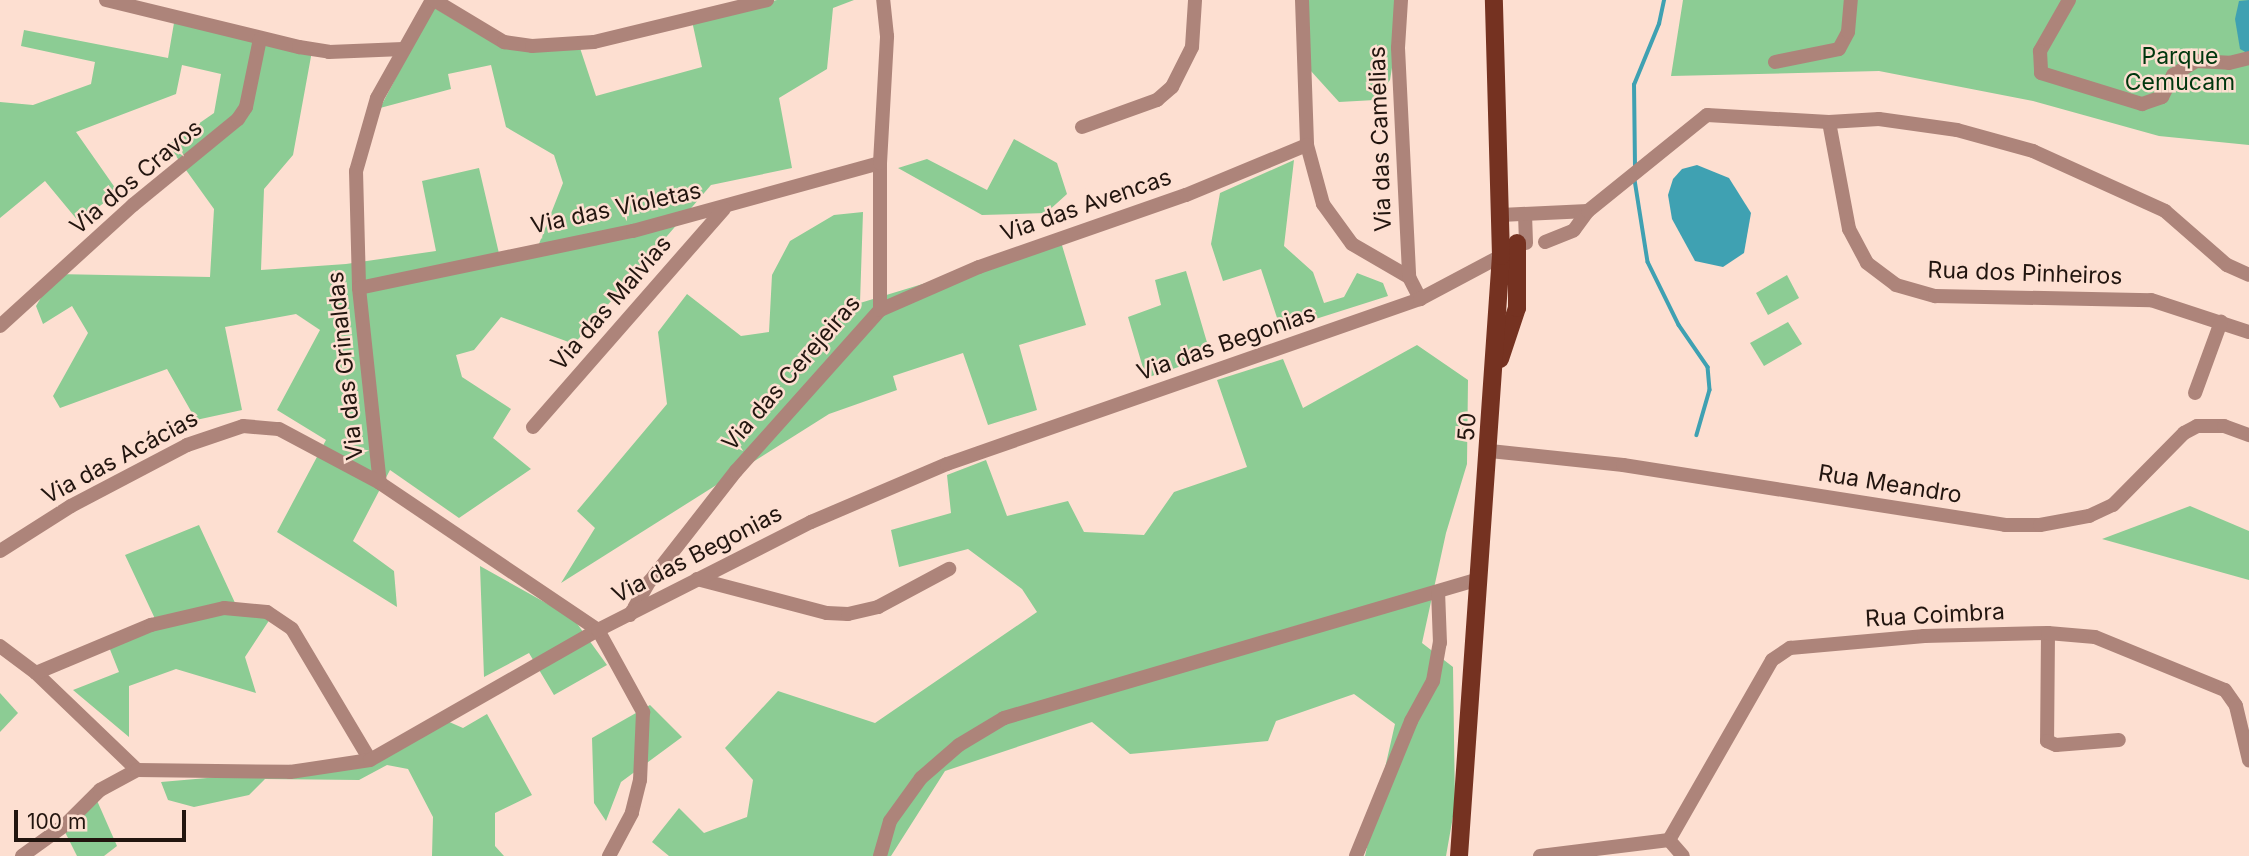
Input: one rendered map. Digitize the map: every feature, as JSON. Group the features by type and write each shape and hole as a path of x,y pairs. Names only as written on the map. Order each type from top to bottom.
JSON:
{"main road":[{"name":"50","path":"1459,856 1496,368 1520,245 1501,215 1493,0"}],"street":[{"path":"106,0 260,39 329,51 403,49"},
{"path":"433,0 504,42 532,46 594,42 767,0"},
{"name":"Via das Grinaldas","path":"433,0 377,98 360,148 355,195 359,288 380,483 597,630"},
{"name":"Via das Cerejeiras","path":"630,615 650,581 736,471 880,310 880,163 887,36 883,0"},
{"path":"1082,128 1157,100 1172,87 1192,47 1195,0"},
{"path":"1302,0 1307,145 1323,204 1335,226 1368,255 1409,277 1420,299"},
{"name":"Via das Camélias","path":"1401,0 1398,48 1409,277"},
{"path":"1775,62 1839,49 1848,32 1851,0"},
{"path":"2068,0 2040,51 2041,73 2141,104 2162,97 2174,75 2196,61 2229,63 2249,58"},
{"name":"Via dos Cravos","path":"0,326 133,205 238,120 246,107 260,39"},
{"path":"1525,214 1520,245 1567,235 1588,211 1707,115 1829,122 1906,121 2033,151 2165,211 2227,265 2249,275"},
{"name":"Rua dos Pinheiros","path":"1829,122 1849,229 1867,263 1896,285 1935,296 2151,300 2249,332"},
{"name":"Via das Avencas","path":"880,310 979,267 1186,195 1307,145"},
{"name":"Via das Violetas","path":"359,288 724,209 880,163"},
{"name":"Via das Malvias","path":"533,427 724,209"},
{"path":"1501,215 1588,211"},
{"name":"Via das Begonias","path":"22,856 65,825 100,790 137,770 290,772 370,760 597,630 789,532 947,464 1030,439 1420,299 1520,245"},
{"path":"2195,393 2221,321"},
{"name":"Via das Acácias","path":"0,551 71,506 187,445 243,426 279,429 380,483"},
{"name":"Rua Meandro","path":"1490,451 1623,465 2005,525 2040,524 2089,516 2113,505 2184,433 2197,426 2224,426 2249,435"},
{"path":"697,579 791,605 848,614 878,607 949,569"},
{"path":"880,856 890,821 921,778 959,745 1004,718 1479,579"},
{"path":"1356,856 1411,721 1433,681 1440,643 1438,592"},
{"path":"36,673 162,622 224,608 267,612 292,629 370,760"},
{"path":"597,630 643,712 640,780 632,813 609,856"},
{"path":"2048,633 2047,741 2056,745 2119,740"},
{"name":"Rua Coimbra","path":"1669,840 1772,660 1781,652 1924,636 2048,633 2110,641 2225,690 2236,706 2249,760"},
{"path":"0,646 36,673 137,770"},
{"path":"1540,856 1669,840 1683,856"}],"green space":[{"path":"777,0 854,0 833,8 827,69 779,98 792,168 711,185 574,344 501,317 474,350 456,355 462,377 511,409 493,438 531,469 459,518 390,470 353,541 394,571 397,607 277,532 326,440 277,410 320,330 296,314 225,327 242,410 196,420 167,369 60,408 53,396 88,333 72,306 43,324 36,306 55,274 210,277 214,209 168,145 214,113 221,74 182,65 176,94 76,132 118,192 79,222 45,181 0,218 0,102 33,105 91,84 95,62 21,46 24,30 168,58 174,23 312,51 293,155 264,189 261,270 346,264 436,251 422,181 479,168 501,262 535,254 563,183 554,155 506,127 491,65 448,74 451,89 380,108 433,7 502,48 580,48 596,96 702,67 692,21"},
{"path":"1308,0 1403,0 1390,80 1375,100 1339,102 1310,70"},
{"name":"Parque Cemucam","path":"1683,0 2249,0 2249,145 2159,136 2033,101 1879,71 1671,76"},
{"path":"1014,139 1057,163 1067,194 1046,213 982,215 898,168 927,159 987,190"},
{"path":"1294,160 1284,246 1313,272 1324,303 1344,297 1357,273 1383,283 1388,296 1281,330 1261,269 1223,281 1211,244 1220,193"},
{"path":"863,212 860,303 1061,242 1086,325 1019,345 1037,410 988,425 963,353 893,376 897,390 829,414 561,583 595,528 577,511 667,404 658,332 687,294 741,336 769,332 772,275 790,241 834,215"},
{"path":"1186,271 1211,356 1146,378 1128,317 1161,305 1155,280"},
{"path":"1787,275 1799,298 1768,315 1756,293"},
{"path":"1788,322 1802,344 1764,366 1750,343"},
{"path":"1417,345 1468,380 1467,464 1446,533 1422,643 1453,667 1455,805 1446,856 1365,856 1395,724 1354,694 1276,721 1268,741 1130,754 1092,722 945,771 891,856 669,856 652,842 679,808 704,833 747,817 753,780 725,748 778,691 875,723 1037,612 1022,589 968,549 899,567 891,530 951,513 947,475 986,460 1007,516 1068,501 1084,532 1144,535 1174,492 1247,467 1217,380 1283,359 1303,408"},
{"path":"2190,506 2249,531 2249,580 2102,539"},
{"path":"199,525 236,605 274,613 245,657 256,693 176,669 129,686 129,737 73,690 119,672 107,642 157,623 125,555"},
{"path":"480,566 573,618 607,665 554,695 529,653 484,677"},
{"path":"0,693 18,713 0,732"},
{"path":"650,705 682,737 621,782 606,821 594,803 592,738"},
{"path":"487,714 532,795 495,813 495,846 504,856 432,856 433,817 408,769 387,765 359,780 265,779 249,795 194,807 168,800 161,782 370,764 447,721 463,728"},
{"path":"95,796 117,846 104,856 77,856 64,830"}],"water":[{"path":"2249,0 2249,54 2240,49 2235,19 2239,1"},
{"path":"1697,165 1729,178 1751,213 1744,253 1723,267 1695,261 1672,219 1668,195 1673,179 1682,169"}],"waterway":[{"path":"1635,166 1634,85 1659,24 1664,0"},
{"path":"1635,180 1648,262 1679,325 1708,367 1710,390 1697,435"}]}
